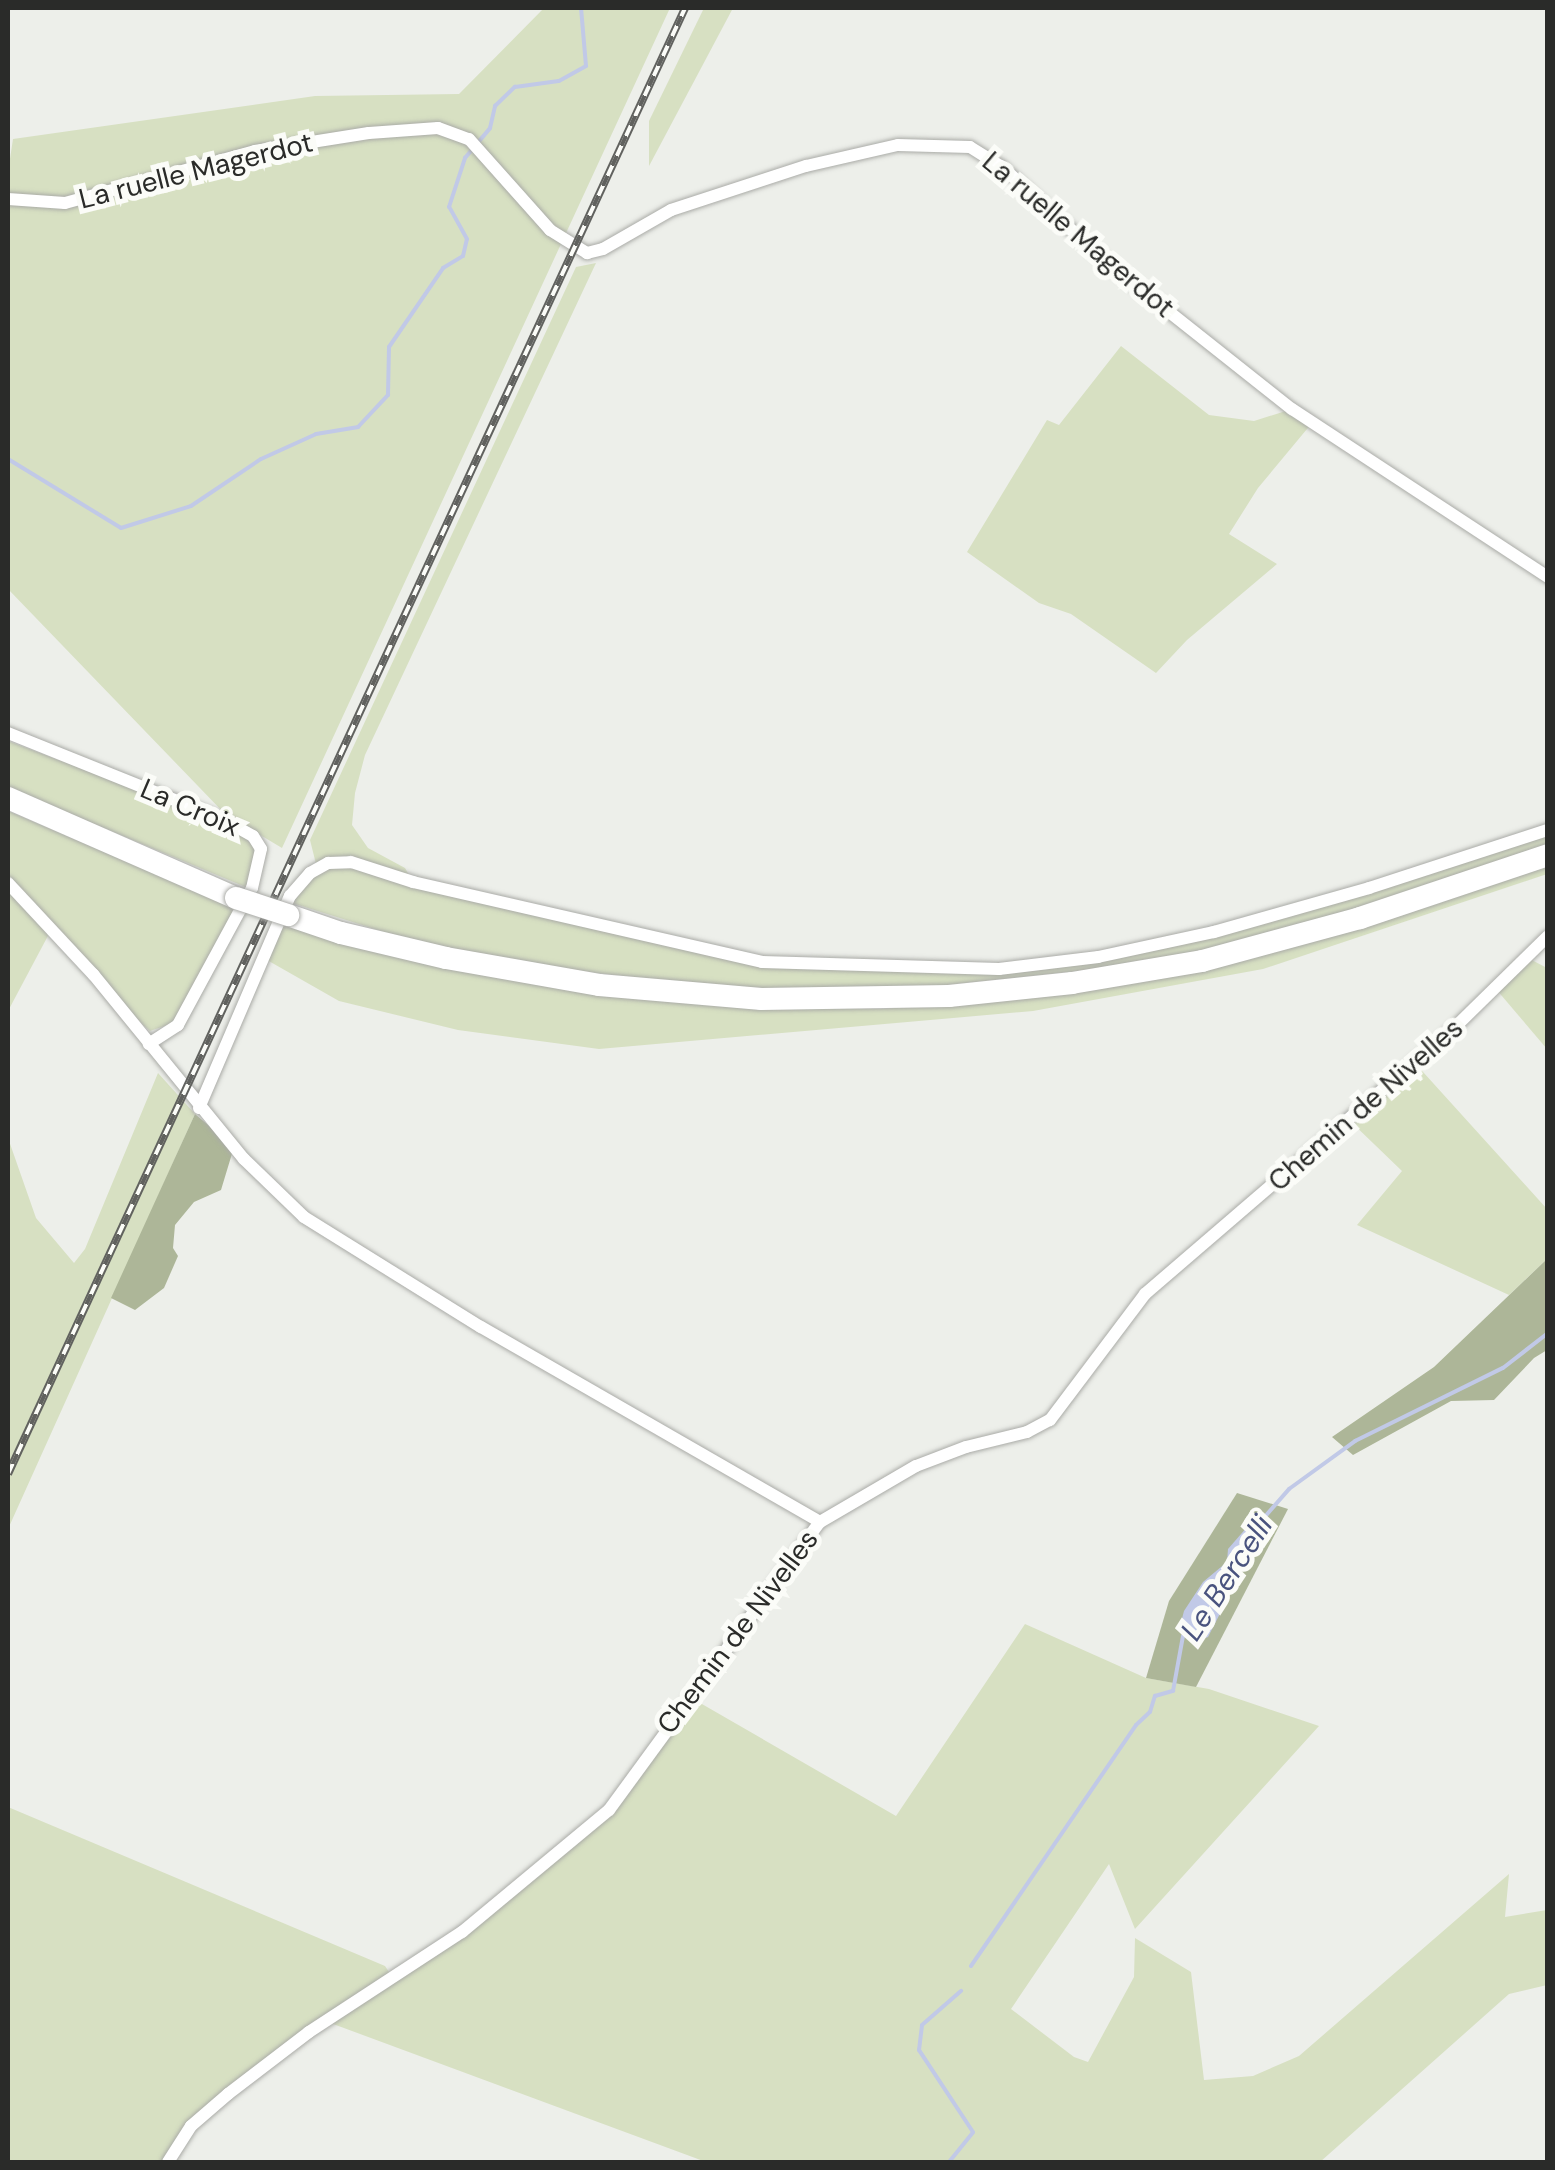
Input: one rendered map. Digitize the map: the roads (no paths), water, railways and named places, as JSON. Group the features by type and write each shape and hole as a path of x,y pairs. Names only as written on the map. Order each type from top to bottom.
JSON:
{"highway":[{"path":"8,798 236,898 341,934 446,958 599,985 761,999 931,997 1072,983 1202,961 1360,918 1548,855"}],"street":[{"name":"La ruelle Magerdot","path":"8,199 65,202 255,151 369,132 438,128 475,144 550,230 587,253 603,249 671,210 806,166 898,146 970,146 1001,166 1110,265 1292,409 1548,577"},
{"name":"La Croix","path":"8,733 224,820 252,836 261,849 252,888 178,1024 149,1044"},
{"path":"200,1108 290,896 310,873 328,863 352,862 413,882 762,962 999,969 1098,957 1214,932 1386,883 1548,830"},
{"path":"8,883 93,974 200,1108 280,1198 324,1231 820,1522"},
{"name":"Chemin de Nivelles","path":"168,2162 191,2126 228,2094 309,2032 462,1932 608,1810 820,1522 872,1488 928,1461 1027,1432 1050,1420 1145,1294 1452,1030 1548,936"}],"water":[{"path":"1248,1526 1264,1528 1208,1637 1195,1642 1183,1636 1179,1630 1184,1611 1203,1582 1227,1562 1228,1549"}],"waterway":[{"path":"8,459 121,528 191,506 261,459 316,434 358,427 388,395 389,347 443,268 463,256 467,239 449,207 465,158 490,128 495,106 515,87 559,81 586,66 581,8"},
{"name":"Le Bercelli","path":"1255,1528 1289,1489 1355,1441 1503,1368 1548,1333"},
{"name":"Le Bercelli","path":"971,1966 1136,1725 1150,1712 1155,1696 1173,1691 1183,1636"},
{"path":"949,2162 973,2132 919,2050 922,2025 961,1991"}],"railway":[{"path":"8,1474 685,8"}]}
